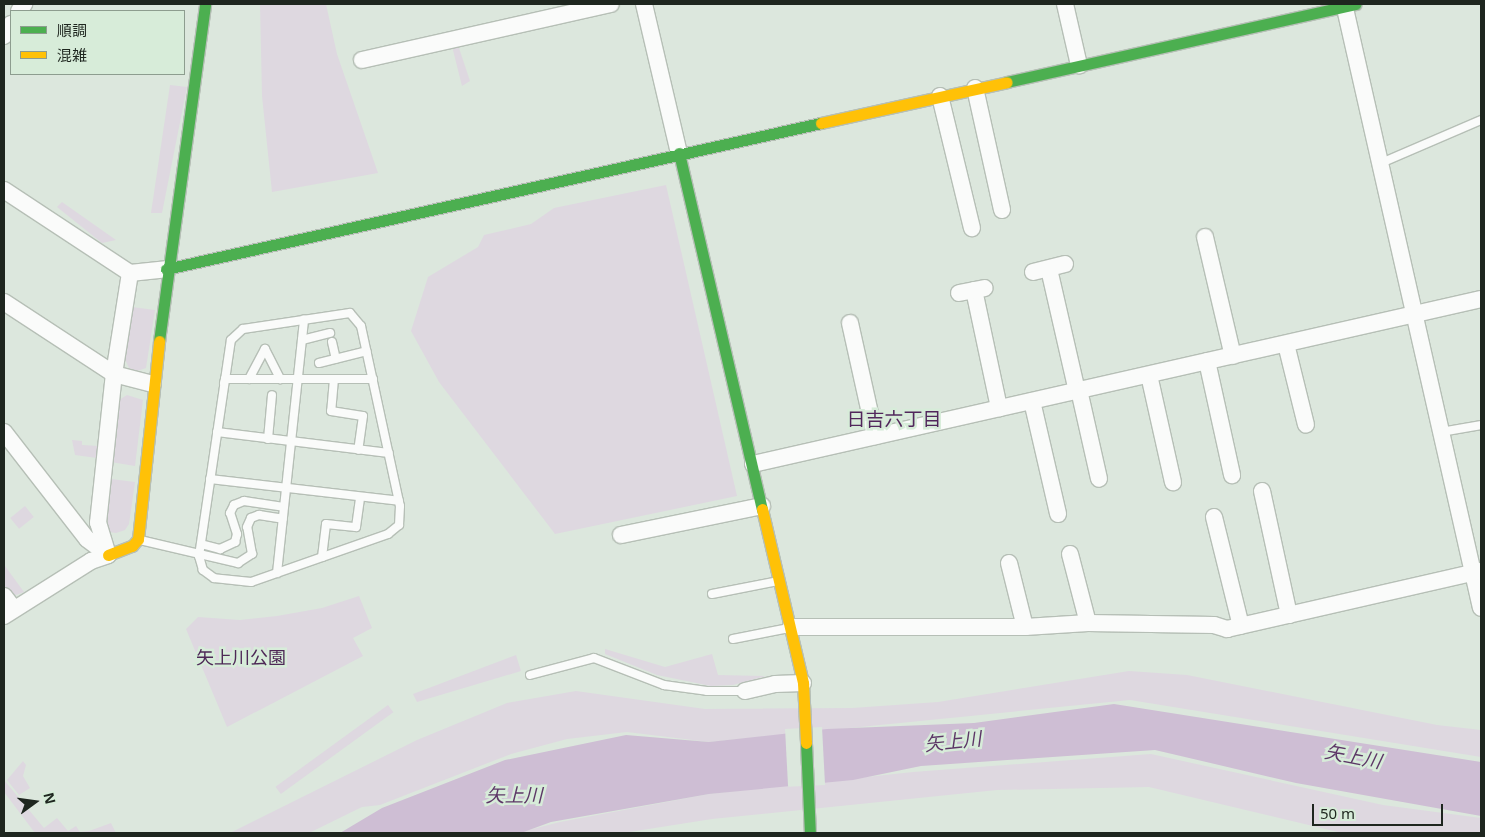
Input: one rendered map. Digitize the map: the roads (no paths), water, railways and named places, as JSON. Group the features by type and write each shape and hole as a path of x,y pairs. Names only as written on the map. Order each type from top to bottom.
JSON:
{"street":[{"path":"4,596 9,612 91,561 132,546 138,539 153,384 189,75 205,4"},
{"path":"362,60 611,4"},
{"path":"644,4 753,464 803,686 810,830"},
{"path":"1065,4 1079,65"},
{"path":"4,190 130,273 166,269 1348,5 1441,432 1477,572 1481,608"},
{"path":"974,88 1002,210"},
{"path":"940,96 972,228"},
{"path":"1205,237 1215,256 1233,356"},
{"path":"1065,264 1041,270 1078,390 1099,479"},
{"path":"108,555 98,523 114,374 130,273"},
{"path":"973,290 998,408"},
{"path":"753,464 1481,299"},
{"path":"4,302 114,374 153,384"},
{"path":"850,323 875,436"},
{"path":"1286,344 1306,424"},
{"path":"1207,361 1232,475"},
{"path":"1149,374 1173,482"},
{"path":"1032,401 1058,514"},
{"path":"4,432 86,539 108,555"},
{"path":"1262,491 1289,615"},
{"path":"621,535 762,506"},
{"path":"1214,517 1241,626"},
{"path":"1070,554 1088,623"},
{"path":"1009,563 1025,627"},
{"path":"791,627 1025,627 1088,623 1214,625 1227,629 1477,572"},
{"path":"745,691 775,684 803,686"}],"lane":[{"path":"1381,163 1481,120"},
{"path":"199,556 231,340 243,330 304,319 350,313 361,326 399,501 399,525 388,534 251,582 214,578 203,570 199,556 225,379"},
{"path":"277,573 304,319"},
{"path":"302,340 330,333"},
{"path":"332,342 336,359"},
{"path":"249,379 265,348 280,379"},
{"path":"319,363 367,351"},
{"path":"225,379 373,379"},
{"path":"334,379 331,411 363,416 358,450"},
{"path":"268,439 272,395"},
{"path":"1441,432 1481,425"},
{"path":"217,432 389,453"},
{"path":"210,479 399,501"},
{"path":"322,557 326,524 356,527 360,497"},
{"path":"201,544 220,549 235,542 237,534 230,513 234,505 244,501 284,508"},
{"path":"138,539 199,556 238,563 246,560 252,554 247,527 251,518 259,515 283,519"},
{"path":"712,594 780,580"},
{"path":"733,640 791,627"},
{"path":"530,675 594,658 664,685 707,691 745,691"}],"water":[{"name":"矢上川","path":"1114,704 1481,762 1481,816 1296,783 1155,750 921,766 853,780 709,794 551,822 521,833 340,833 382,808 505,760 626,735 709,742 827,729 974,723"}],"district":[{"name":"日吉六丁目","path":"894,420"}],"park label":[{"name":"矢上川公園","path":"241,657"}]}
